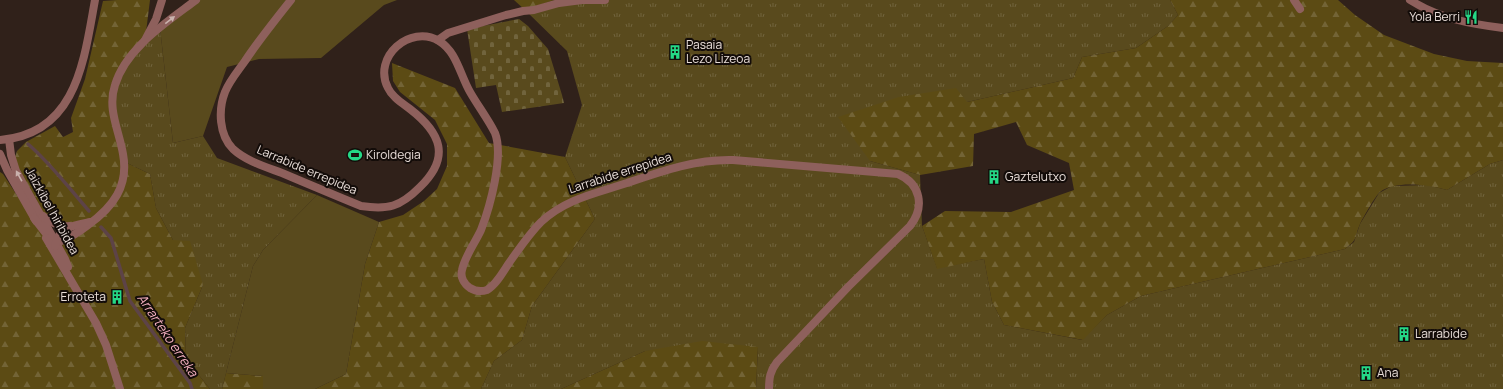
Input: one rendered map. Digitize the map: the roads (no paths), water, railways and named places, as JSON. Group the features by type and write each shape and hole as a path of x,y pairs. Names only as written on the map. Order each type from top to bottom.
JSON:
{"street":[{"path":"4,141 24,135 49,121 61,109 71,95 79,76 95,0"},
{"path":"56,242 67,239 76,234 103,214 116,199 122,185 124,171 123,152 112,112 115,83 124,66 145,40 156,19 162,0"},
{"path":"145,40 196,0"},
{"name":"Larrabide errepidea","path":"291,0 232,79 225,93 222,106 221,124 223,134 232,148 259,164 361,206 378,208 402,202 430,177 436,165 438,146 433,130 395,98 388,89 384,77 384,68 390,52 404,42 415,38 427,37 438,40 455,60 470,92 494,131 498,144 498,164 488,208 462,271 462,279 471,289 479,291 488,289 496,281 541,222 570,202 596,192 685,165 716,159 898,174 908,178 915,187 918,196 919,209 917,217 910,226 848,287 777,362 771,371 769,389"},
{"path":"438,40 448,33 506,15 534,10 559,3 582,0 605,0"},
{"path":"1294,0 1300,9"},
{"path":"1410,0 1444,16 1468,23 1503,28"},
{"name":"Jaizkibel hiribidea","path":"4,141 11,155 16,171 55,253 96,323 106,345 120,389"},
{"name":"Jaizkibel hiribidea","path":"0,154 7,170 51,240 56,242 79,292"},
{"name":"Jaizkibel hiribidea","path":"0,163 7,170"},
{"path":"36,214 54,224 68,226 95,220"},
{"path":"55,253 56,242 62,232 75,225"},
{"path":"65,259 67,245 76,234"}],"waterway":[{"name":"Arrarteko erreka","path":"28,144 52,168 89,211"},
{"name":"Arrarteko erreka","path":"101,227 111,238 130,301 190,383 192,389"}],"place":[{"name":"Yola Berri","path":"1471,17"},
{"name":"Pasaia Lezo Lizeoa","path":"675,52"},
{"name":"Kiroldegia","path":"355,155"},
{"name":"Gaztelutxo","path":"994,177"},
{"name":"Erroteta","path":"117,297"},
{"name":"Larrabide","path":"1404,334"},
{"name":"Ana","path":"1366,373"}]}
